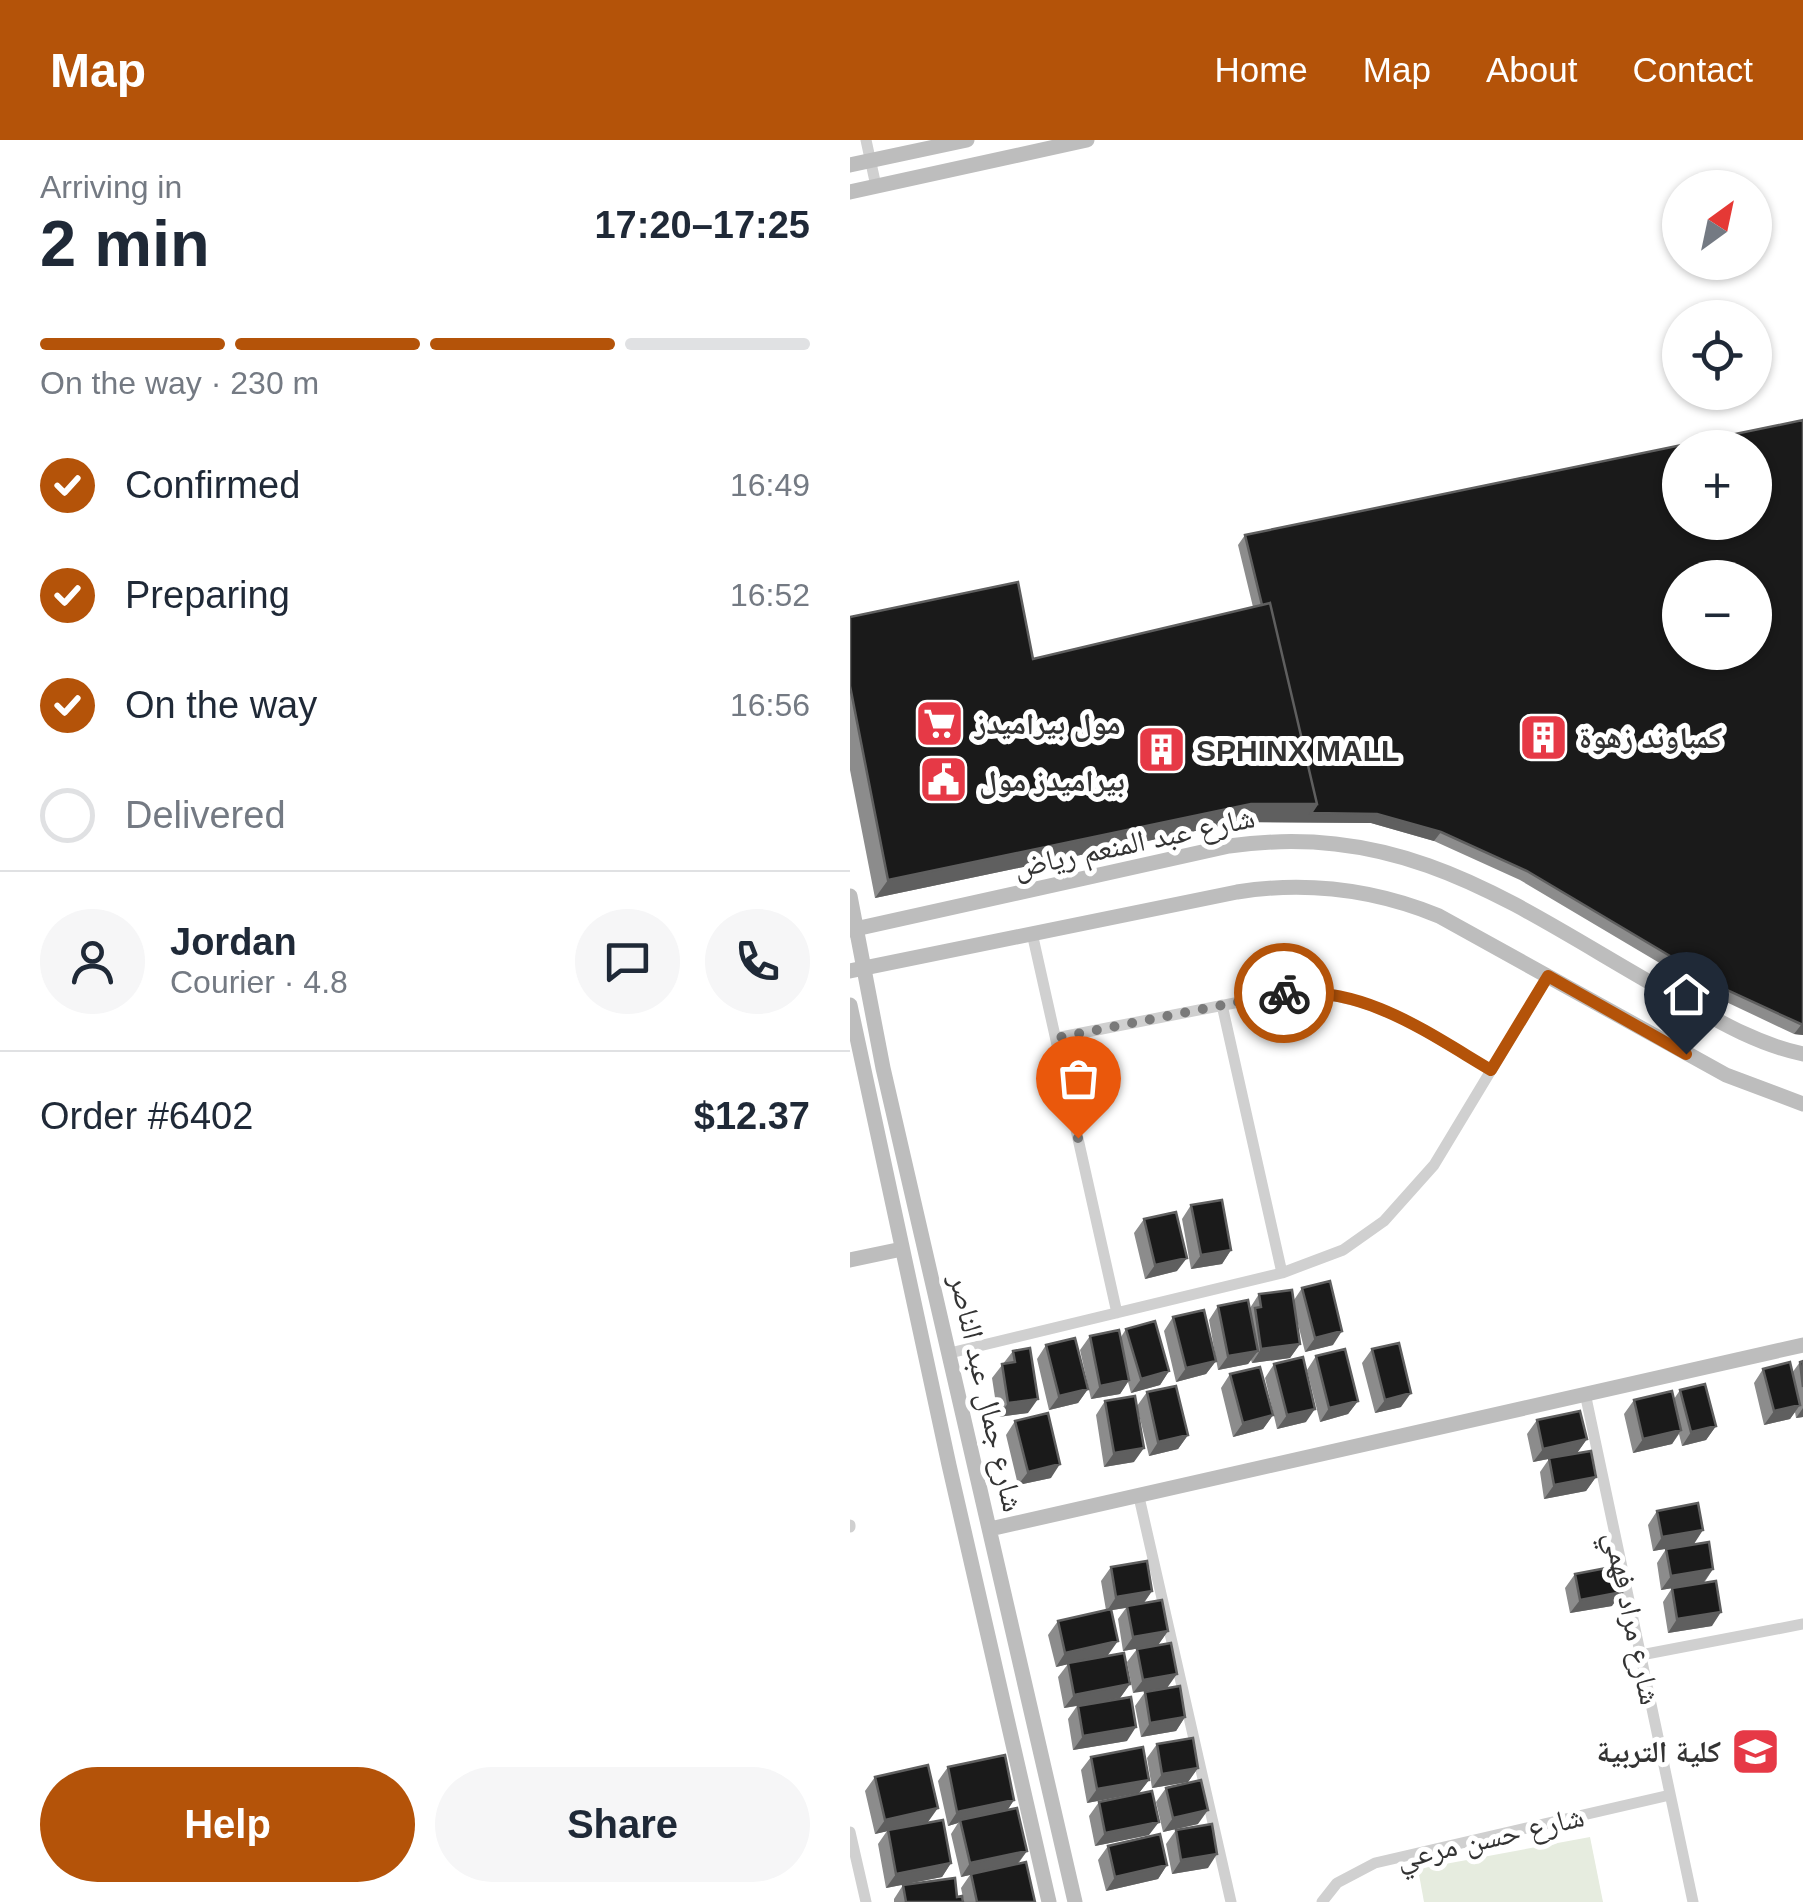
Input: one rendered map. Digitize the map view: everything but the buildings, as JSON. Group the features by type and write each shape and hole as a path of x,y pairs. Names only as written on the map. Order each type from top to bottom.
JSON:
{"street":[{"path":"866,140 876,186"},
{"path":"850,165 967,140"},
{"path":"850,192 1087,140"},
{"name":"شارع عبد المنعم رياض","path":"854,929 1229,846 1288,840 1348,843 1406,856 1461,877 1745,1036 1803,1054"},
{"path":"858,970 1237,892 1288,886 1340,888 1390,898 1439,916 1726,1075 1803,1104"},
{"name":"شارع جمال عبد الناصر","path":"850,896 858,970 1075,1902"},
{"path":"1032,933 1117,1313"},
{"path":"950,1353 1282,1273 1343,1250 1402,1204 1434,1165 1548,976"},
{"path":"1056,1038 1298,992 1358,999 1398,1016 1491,1070"},
{"name":"شارع جمال عبد الناصر","path":"850,1005 1049,1902"},
{"path":"1222,1005 1282,1273"},
{"path":"850,1260 902,1249"},
{"path":"990,1529 1803,1344"},
{"name":"شارع مراد فهمي","path":"1586,1393 1693,1902"},
{"path":"1140,1497 1230,1902"},
{"path":"1642,1655 1803,1624"},
{"name":"شارع حسن مرعي","path":"1322,1902 1337,1882 1375,1863 1670,1795"},
{"path":"850,1832 866,1902"}],"shaded area":[{"path":"1590,1837 1603,1902 1424,1902 1418,1869"}],"way so far":[{"path":"1078,1138 1056,1038 1284,993"}],"place":[{"name":"مول بيراميدز","path":"940,723"},
{"name":"كمباوند زهوة","path":"1544,737"},
{"name":"SPHINX MALL","path":"1161,750"},
{"name":"بيراميدز مول","path":"944,780"},
{"name":"كلية التربية","path":"1756,1751"}],"route":[{"path":"1284,993 1337,994 1379,1006 1491,1070 1548,976 1686,1054"}]}
